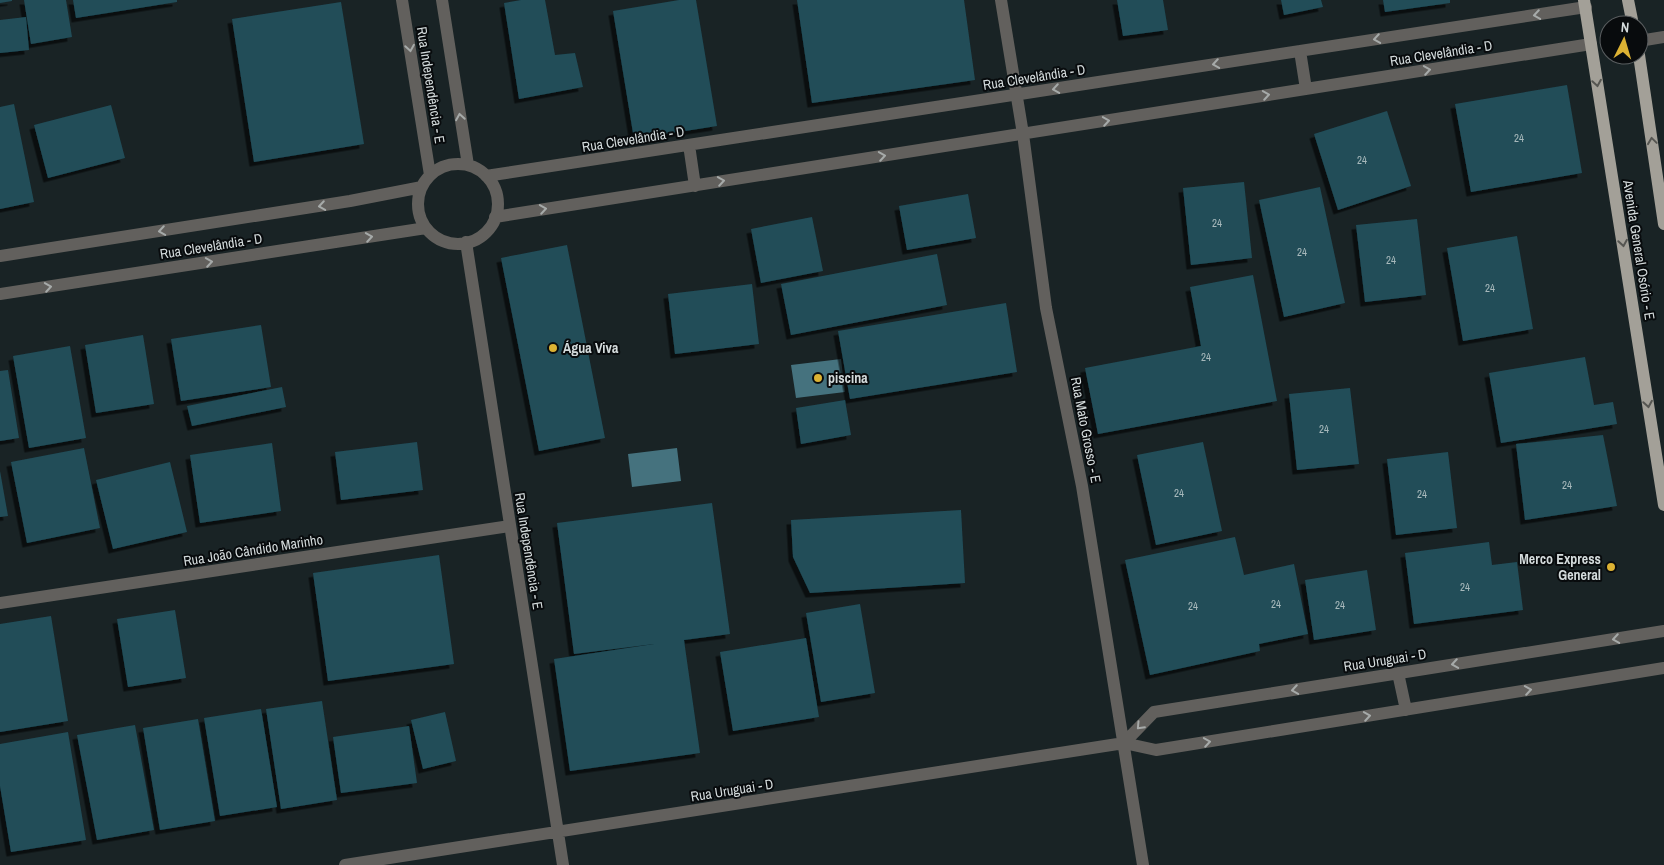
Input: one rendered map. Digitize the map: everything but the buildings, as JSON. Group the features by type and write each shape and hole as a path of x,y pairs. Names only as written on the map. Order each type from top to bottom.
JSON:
{"main road":[{"path":"1628,0 1631,15"},
{"name":"Avenida General Osório - E","path":"1585,4 1664,505"},
{"name":"Avenida General Osório - E","path":"1640,65 1664,224"}],"street":[{"name":"Rua Independência - E","path":"402,0 430,175"},
{"name":"Rua Independência - E","path":"442,0 468,165"},
{"name":"Rua Mato Grosso - E","path":"1001,0 1023,134 1046,308 1082,486 1143,865"},
{"name":"Rua Clevelândia - D","path":"486,176 1300,51 1585,4"},
{"path":"1649,39 1664,37"},
{"name":"Rua Clevelândia - D","path":"495,217 1591,44"},
{"path":"1300,51 1306,89"},
{"path":"689,145 695,186"},
{"path":"451,164 468,165 486,176 497,195 495,217 484,234 466,242 448,242 440,239 426,228 418,208 422,187 430,175 451,164"},
{"name":"Rua Clevelândia - D","path":"0,256 350,202 422,187"},
{"name":"Rua Clevelândia - D","path":"0,294 426,228"},
{"name":"Rua Independência - E","path":"466,242 563,865"},
{"name":"Rua João Cândido Marinho","path":"0,603 510,526"},
{"name":"Rua Uruguai - D","path":"1124,744 1154,712 1664,631"},
{"name":"Rua Uruguai - D","path":"345,865 1124,744 1156,750 1664,668"},
{"path":"1398,673 1406,710"}],"water":[{"name":"piscina","path":"841,359 845,392 796,398 791,365"},
{"path":"677,448 681,481 632,487 628,454"}],"place":[{"name":"Água Viva","path":"553,348"},
{"name":"piscina","path":"818,378"},
{"name":"Merco Express General","path":"1611,567"}]}
